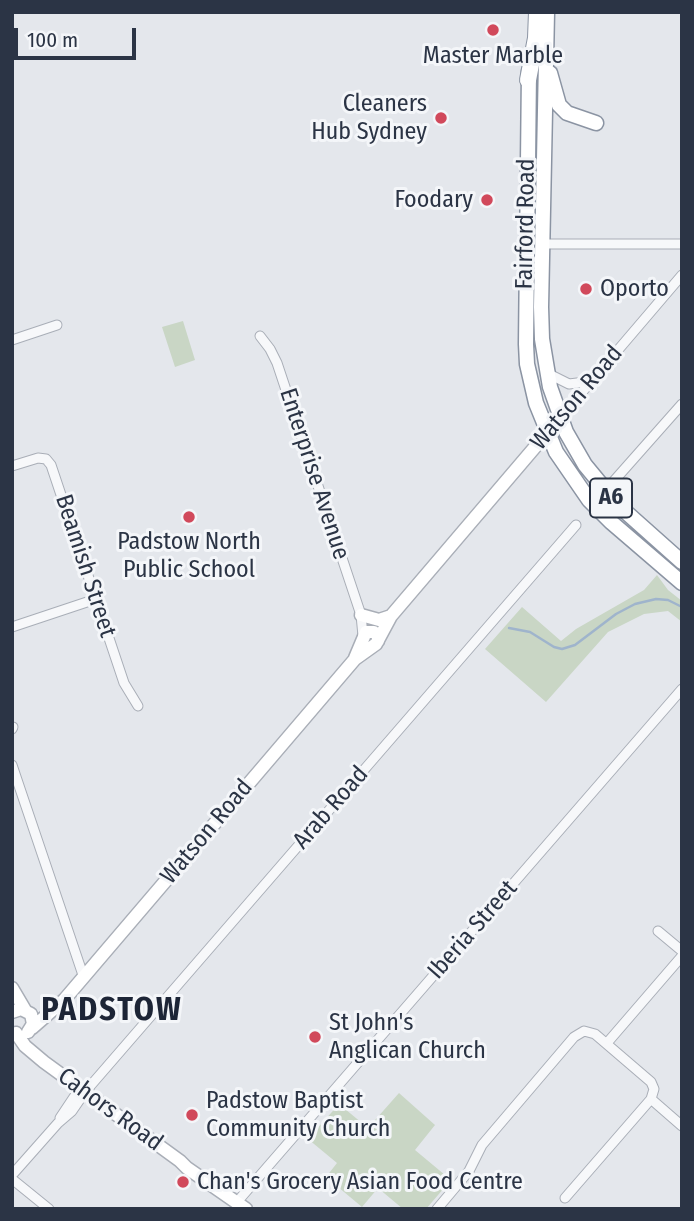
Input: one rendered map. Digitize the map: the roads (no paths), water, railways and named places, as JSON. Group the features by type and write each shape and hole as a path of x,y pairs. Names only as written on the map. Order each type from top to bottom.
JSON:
{"highway":[{"name":"Fairford Road","path":"529,12 526,344 531,383 547,433"},
{"path":"528,80 536,38 537,12"},
{"name":"Fairford Road","path":"547,12 542,331 547,373 560,418"},
{"path":"545,60 559,105 567,113 596,124"},
{"name":"Watson Road","path":"547,433 560,418"},
{"name":"A6","path":"560,418 585,465 606,491 631,518 682,562"},
{"name":"A6","path":"547,433 566,470 589,500 682,583"}],"main road":[{"name":"Watson Road","path":"31,1029 60,1005 355,659 370,637 547,433"},
{"path":"361,615 379,620 391,616"},
{"path":"12,988 23,1012 42,1013 60,1005"},
{"name":"Cahors Road","path":"23,1012 33,1022 32,1044 39,1058"},
{"path":"14,1032 25,1034 31,1029"},
{"name":"Cahors Road","path":"14,1032 39,1058 180,1160 207,1176 242,1205"}],"street":[{"path":"542,244 682,244"},
{"name":"Watson Road","path":"560,418 682,275"},
{"path":"12,340 57,325"},
{"name":"Enterprise Avenue","path":"260,336 277,363 370,637"},
{"path":"547,373 569,384 585,382 597,374"},
{"path":"606,491 682,404"},
{"name":"Beamish Street","path":"12,466 42,458 51,465 124,683 138,706"},
{"name":"Arab Road","path":"12,1177 58,1123 72,1111 85,1092 576,524"},
{"path":"12,627 96,599"},
{"name":"Iberia Street","path":"242,1205 682,690"},
{"path":"12,765 83,978"},
{"path":"607,1043 682,954 659,931"},
{"path":"437,1209 469,1171 482,1144 577,1034 592,1031 652,1083 654,1093 565,1198"},
{"path":"651,1099 682,1126"},
{"path":"12,1177 49,1209"}],"waterway":[{"path":"509,628 530,632 562,649 575,645 616,614 635,604 656,599 668,600 682,607"}],"place":[{"name":"Master Marble","path":"493,30"},
{"name":"Cleaners Hub Sydney","path":"441,118"},
{"name":"Foodary","path":"487,200"},
{"name":"Oporto","path":"586,289"},
{"name":"Padstow North Public School","path":"189,517"},
{"name":"St John's Anglican Church","path":"315,1037"},
{"name":"Padstow Baptist Community Church","path":"192,1115"},
{"name":"Chan's Grocery Asian Food Centre","path":"183,1182"}],"district":[{"name":"PADSTOW","path":"112,1011"}]}
